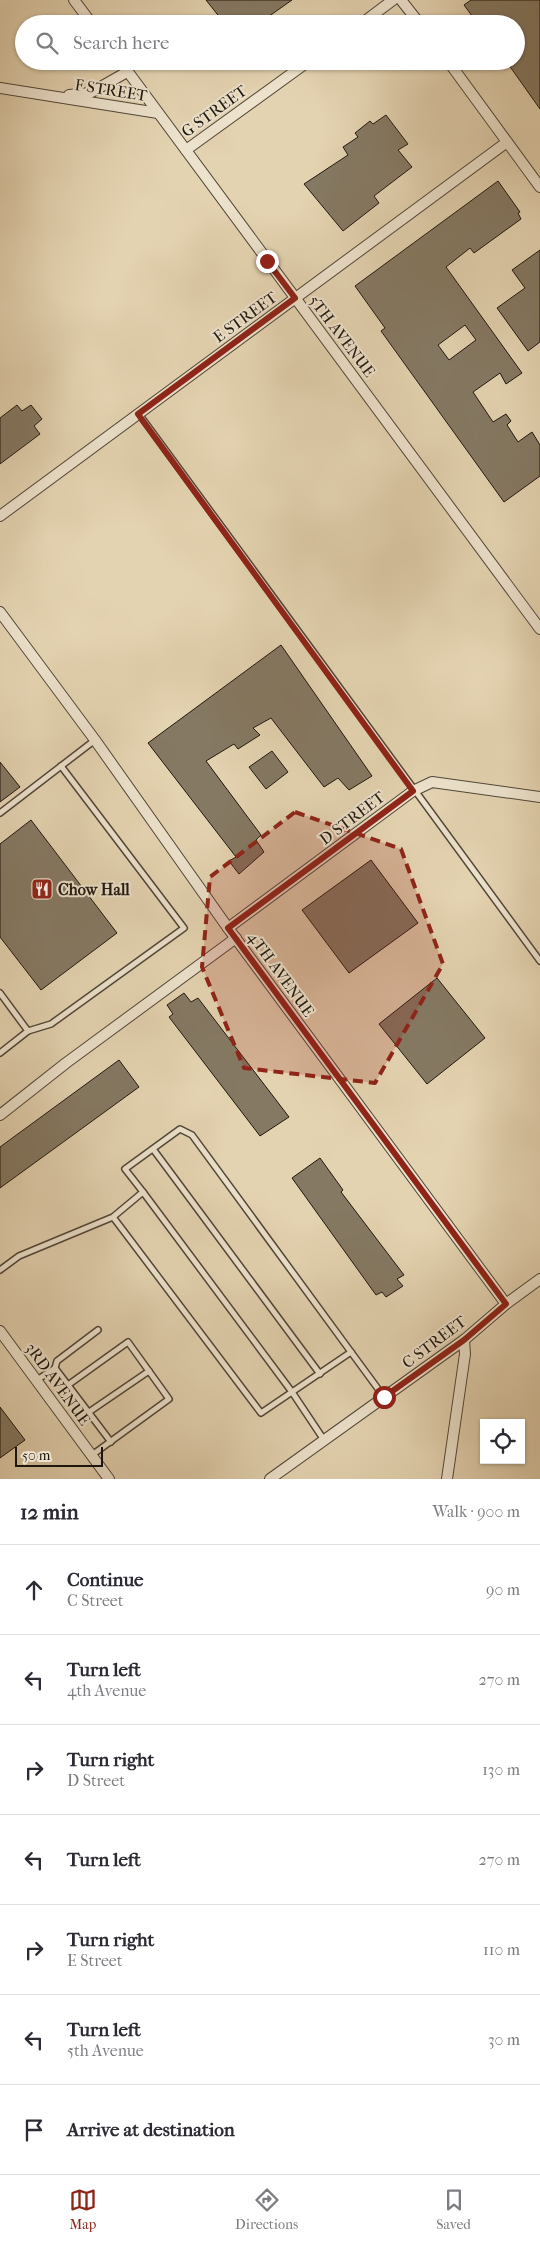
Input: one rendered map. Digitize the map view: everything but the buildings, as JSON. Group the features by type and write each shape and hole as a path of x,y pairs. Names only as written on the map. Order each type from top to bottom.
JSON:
{"street":[{"path":"74,0 85,15"},
{"path":"372,15 393,0"},
{"path":"401,0 413,15"},
{"name":"G STREET","path":"186,150 297,70"},
{"path":"455,70 540,187"},
{"path":"58,97 90,93 127,72"},
{"name":"5TH AVENUE","path":"127,72 540,629"},
{"name":"F STREET","path":"0,88 158,113"},
{"name":"E STREET","path":"0,516 507,142"},
{"name":"4TH AVENUE","path":"0,612 95,740 228,928 506,1304"},
{"name":"D STREET","path":"228,928 413,791 432,782 540,797"},
{"path":"0,1115 66,1063 236,938"},
{"name":"C STREET","path":"270,1479 464,1340 506,1304 540,1279"},
{"name":"3RD AVENUE","path":"0,1331 110,1479"},
{"path":"447,1479 465,1354 464,1340"}],"lane":[{"path":"138,414 413,791 540,961"},
{"path":"0,813 95,740"},
{"path":"0,1045 2,1051 28,1031 51,1024 184,928 60,766"},
{"path":"0,993 28,1031"},
{"path":"324,1440 292,1392 125,1169 180,1129 192,1135 384,1397"},
{"path":"153,1149 320,1374"},
{"path":"0,1270 19,1256 113,1217 144,1192"},
{"path":"113,1217 260,1413 351,1352"},
{"path":"37,1380 55,1368 57,1361 98,1330"},
{"path":"68,1385 128,1342 169,1399 92,1455"},
{"path":"55,1368 111,1442"},
{"path":"89,1412 149,1371"}],"highlighted area":[{"path":"295,812 401,849 443,964 375,1083 244,1068 202,967 210,877"}],"place":[{"name":"Chow Hall","path":"42,889"}],"route":[{"path":"267,261 295,298 138,414 413,791 228,928 506,1304 464,1340 384,1397"}]}
